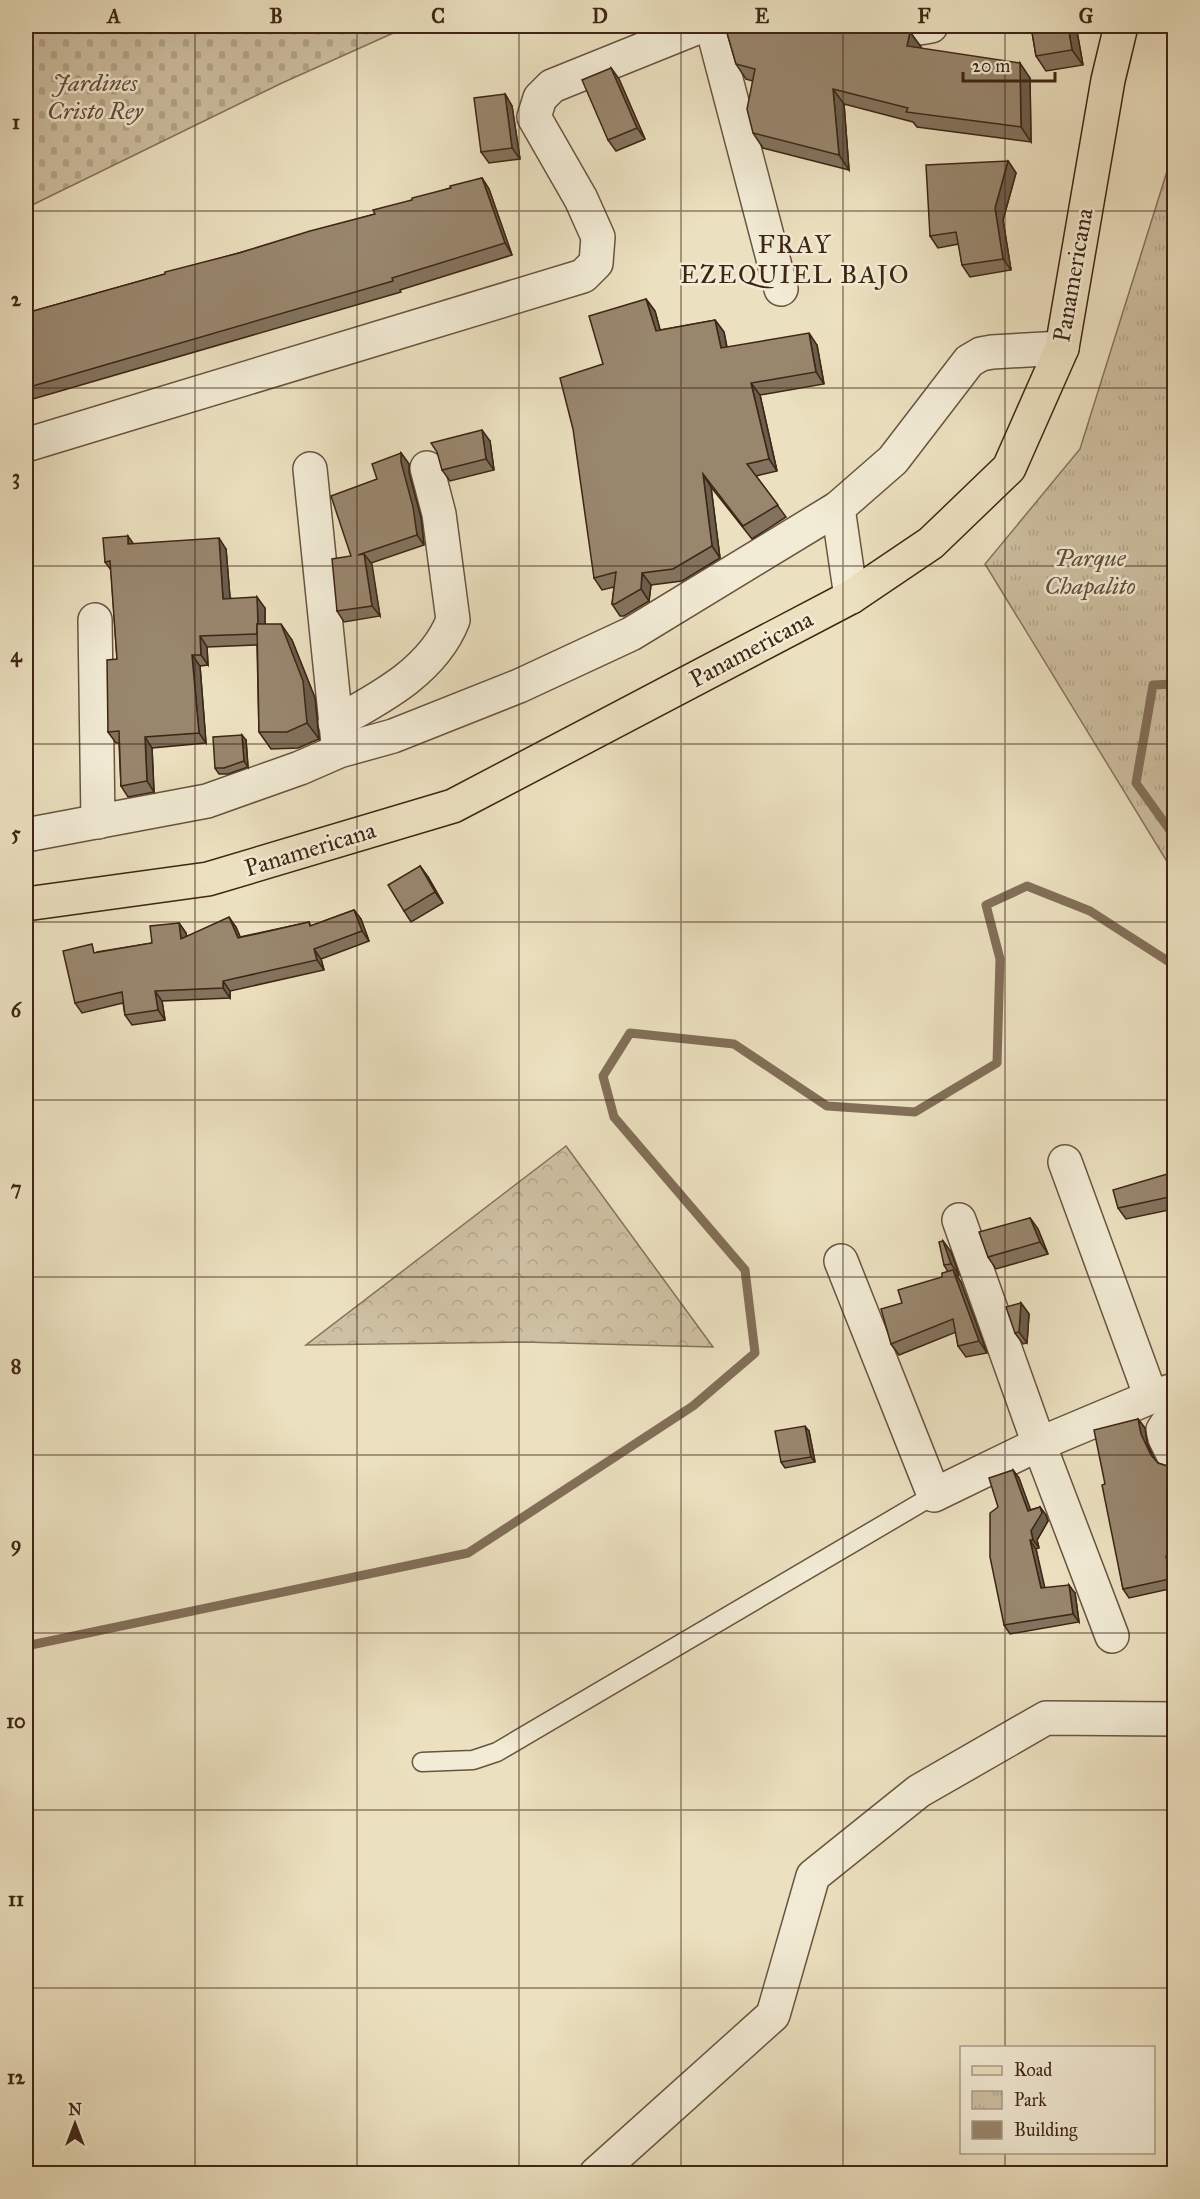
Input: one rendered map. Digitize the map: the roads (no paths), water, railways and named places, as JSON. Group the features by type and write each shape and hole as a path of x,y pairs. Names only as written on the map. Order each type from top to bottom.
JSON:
{"main road":[{"name":"Panamericana","path":"26,904 208,879 453,806 851,597 931,543 1009,468 1062,348 1108,80 1121,26"}],"street":[{"path":"26,445 583,276 596,263 598,237 581,198 534,117 540,98 552,86 701,26"},
{"path":"712,26 781,289"},
{"path":"868,26 917,29 931,26"},
{"path":"337,737 393,736 519,686 631,634 838,508 893,460 969,361 981,354 992,352 1062,348"},
{"path":"26,835 207,801 300,768 428,660 448,633 453,620 439,514 427,468"},
{"path":"310,469 337,737"},
{"path":"838,508 851,597"},
{"path":"95,620 98,822"},
{"path":"841,1261 934,1495 1039,1444 1162,1393 1065,1162"},
{"path":"959,1220 1039,1444 1112,1636"},
{"path":"1174,1422 1167,1424 1163,1430 1174,1456"},
{"path":"596,2174 773,2015 813,1876 920,1791 1047,1718 1174,1719"}],"lane":[{"path":"422,1762 473,1760 497,1752 934,1495"}],"waterway":[{"path":"1174,684 1153,685 1136,783 1174,836"},
{"path":"26,1646 468,1553 693,1406 755,1353 745,1270 614,1117 603,1076 630,1033 734,1044 827,1106 915,1112 997,1063 1000,959 986,905 1027,886 1090,911 1174,965"}],"district":[{"name":"FRAY EZEQUIEL BAJO","path":"795,259"}],"park label":[{"name":"Jardines Cristo Rey","path":"95,97"},
{"name":"Parque Chapalito","path":"1090,572"}]}
